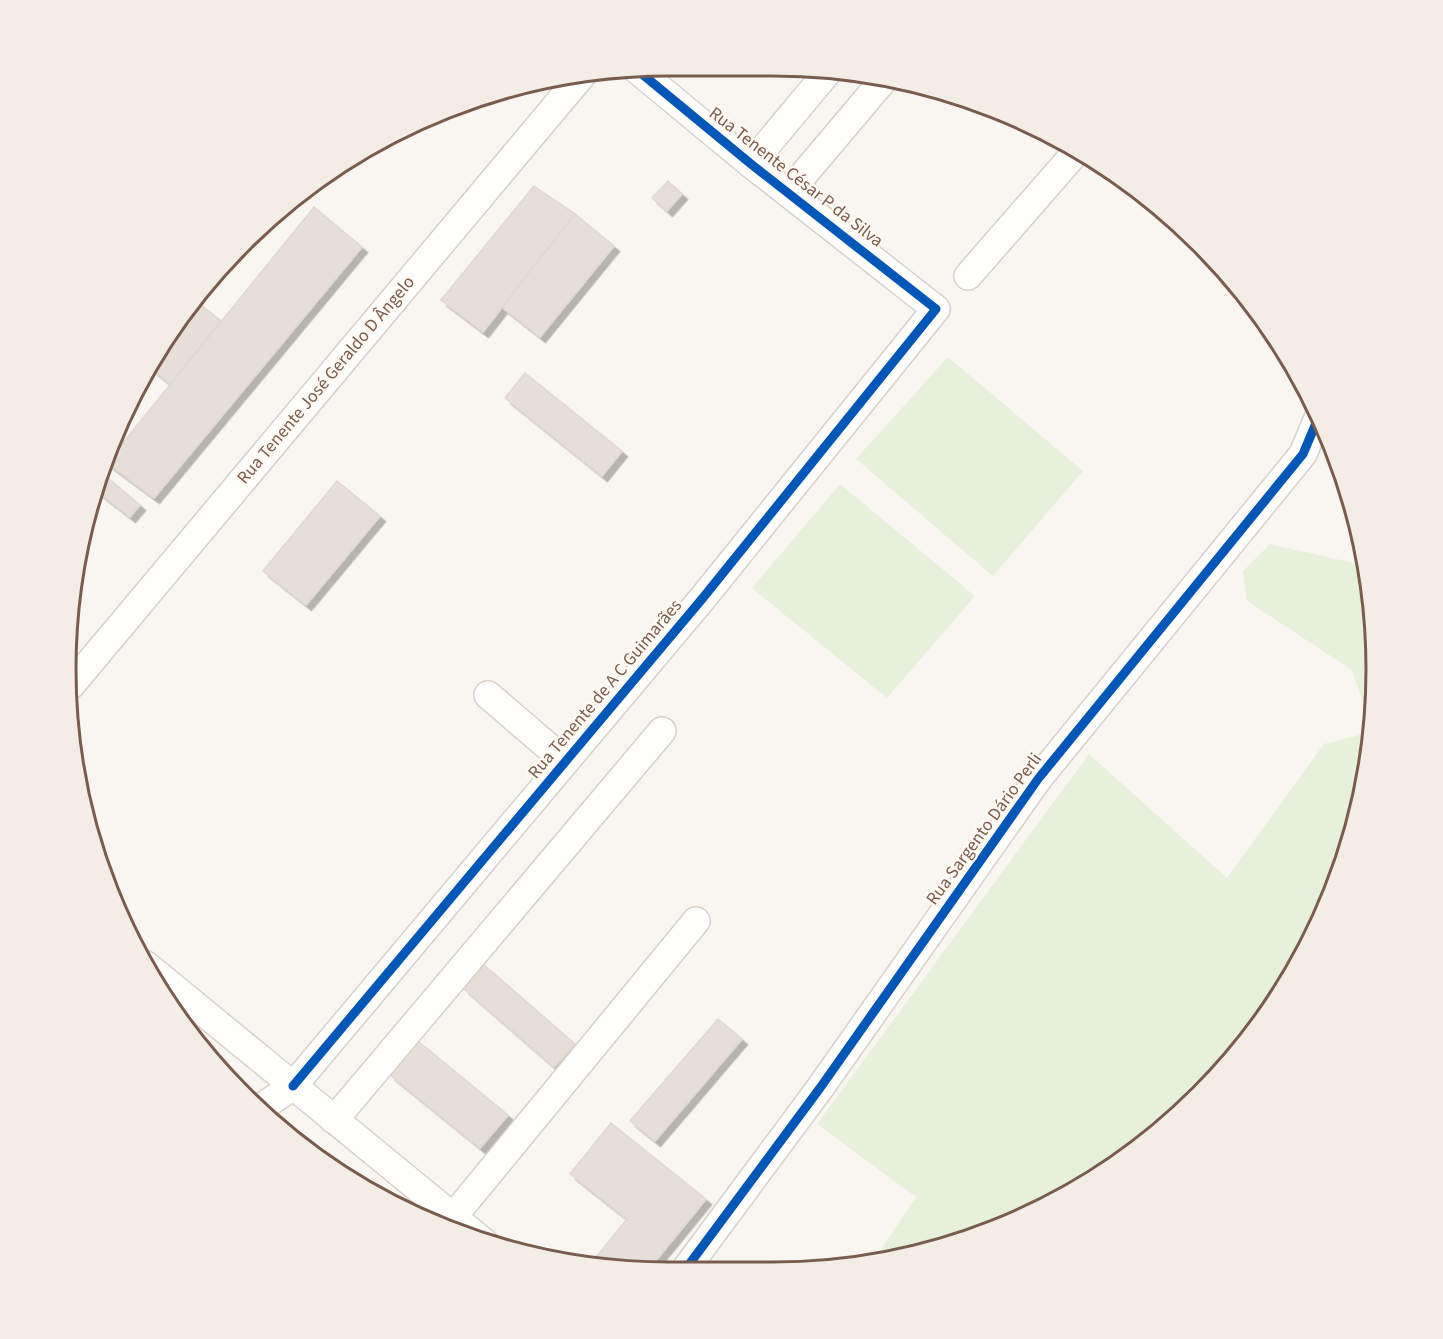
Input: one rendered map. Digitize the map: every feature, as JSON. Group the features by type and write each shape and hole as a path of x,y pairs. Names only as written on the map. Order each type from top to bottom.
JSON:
{"street":[{"name":"Rua Tenente César P da Silva","path":"646,77 750,164 936,309"},
{"path":"750,164 822,79"},
{"name":"Rua Tenente José Geraldo D Ângelo","path":"76,678 574,85"},
{"path":"788,193 878,86"},
{"path":"968,276 1072,157"},
{"name":"Rua Tenente de A C Guimarães","path":"267,1104 293,1086 702,599 936,309"},
{"name":"Rua Sargento Dário Perli","path":"691,1262 820,1088 1038,779 1303,454 1314,428"},
{"path":"488,695 565,761"},
{"path":"334,1120 662,731"},
{"path":"453,1217 696,921"},
{"path":"165,980 462,1224"}],"green space":[{"path":"948,357 1083,471 993,576 856,459"},
{"path":"840,484 975,596 887,698 752,588"},
{"path":"1270,544 1357,564 1365,631 1365,708 1352,670 1247,601 1243,571"},
{"path":"1362,734 1355,785 1335,860 1305,932 1287,966 1267,999 1219,1060 1193,1089 1134,1140 1103,1163 1070,1183 1036,1201 964,1231 879,1253 916,1197 817,1124 1089,754 1227,878 1324,744"}],"building":[{"path":"668,181 682,194 667,211 652,198"},
{"path":"534,186 575,214 483,332 441,300"},
{"path":"314,207 362,247 154,498 113,467 121,446"},
{"path":"575,214 614,246 540,337 502,307"},
{"path":"202,306 221,321 170,384 156,373 176,340"},
{"path":"525,373 622,451 602,476 505,398"},
{"path":"108,478 140,505 130,517 103,496"},
{"path":"337,481 380,516 306,605 263,571"},
{"path":"484,965 575,1044 554,1067 463,988"},
{"path":"718,1019 742,1039 655,1141 630,1121"},
{"path":"418,1041 508,1115 480,1148 390,1075"},
{"path":"611,1123 706,1199 655,1262 596,1257 627,1219 570,1174"}],"cycle path":[{"path":"293,1086 702,599 936,309 751,164 646,77"},
{"path":"691,1262 820,1088 1038,779 1303,454 1314,428"}]}
